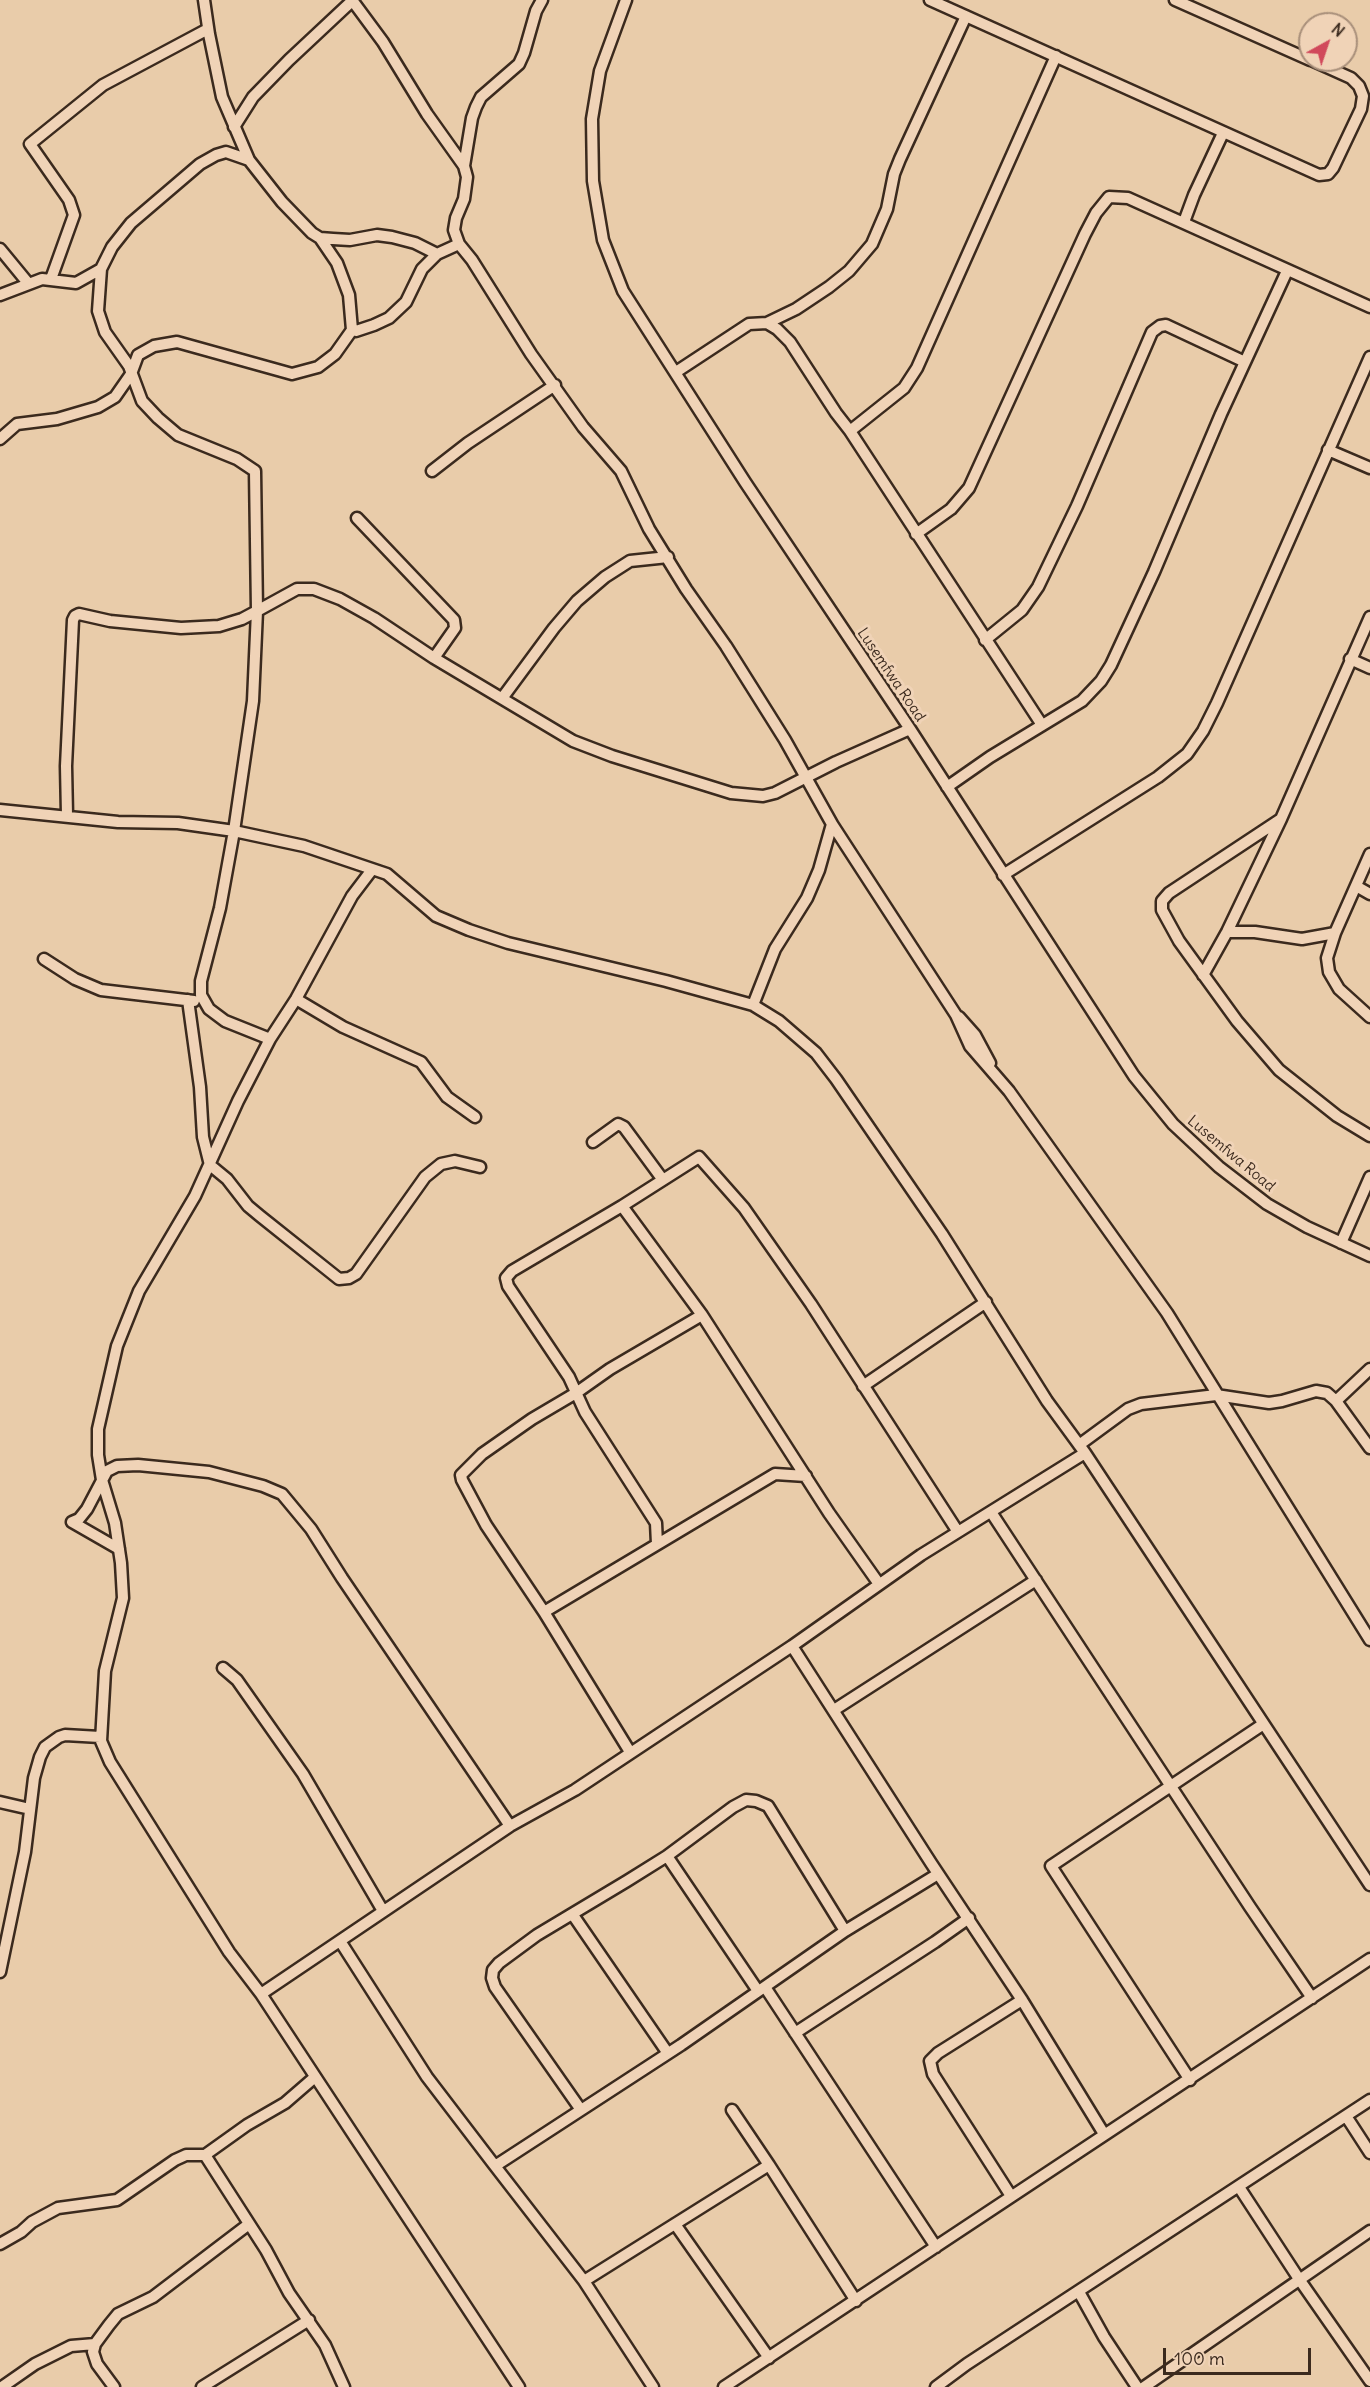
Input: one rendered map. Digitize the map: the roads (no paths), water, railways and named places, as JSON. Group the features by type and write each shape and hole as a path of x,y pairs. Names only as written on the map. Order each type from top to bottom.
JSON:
{"street":[{"path":"204,0 222,97 249,160 282,202 312,233 321,238 350,240 377,235 415,243 437,254"},
{"path":"234,127 253,98 289,60 353,0 383,42 427,114 464,166 467,177 464,199 454,230 459,244 482,274 531,354 583,427 621,471 649,528 686,589 726,646 785,740 832,824 956,1015 970,1046 992,1069 1167,1313 1370,1640"},
{"path":"464,166 476,107 481,97 519,64 542,0"},
{"name":"Lusemfwa Road","path":"626,0 600,71 592,119 593,181 603,240 623,291 652,340 676,372 745,482 910,729 1134,1076 1173,1124 1219,1167 1267,1204 1307,1227 1370,1256"},
{"path":"930,0 1319,175 1328,174 1333,168 1361,109 1363,96 1359,87 1351,78 1337,72"},
{"path":"1175,0 1298,55"},
{"path":"676,372 749,324 767,323 796,309 829,287 854,266 872,244 887,209 894,174 900,159 966,16"},
{"path":"51,279 74,215 69,200 30,144 103,85 208,29"},
{"path":"850,431 904,388 917,368 1056,56"},
{"path":"1184,222 1194,195 1224,133"},
{"path":"249,160 225,152 216,155 200,165 131,223 106,255 101,269 98,311 105,332 126,360 142,401 178,435 237,459 255,471 257,611 253,700 234,831 220,908 201,981 201,995 209,1009 225,1021 270,1039"},
{"path":"916,534 951,509 969,488 1085,234 1105,200 1114,196 1128,198 1370,307"},
{"path":"0,439 17,424 57,419 98,407 115,397 131,374 138,355 153,346 177,342 292,374 318,367 335,354 352,330 349,295 337,263 321,238"},
{"path":"352,330 356,331 389,318 406,302 422,269 437,254 459,244"},
{"path":"0,249 28,283"},
{"path":"0,295 42,279 76,283 101,269"},
{"path":"947,787 1082,701 1094,691 1111,665 1154,572 1287,271"},
{"path":"767,323 790,342 1042,725"},
{"path":"985,640 1022,609 1038,586 1077,506 1152,332 1166,325 1245,362"},
{"path":"1003,875 1158,777 1187,754 1203,731 1217,703 1370,357"},
{"path":"432,471 468,443 555,385"},
{"path":"1328,450 1370,468"},
{"path":"357,518 454,620 455,628 434,657"},
{"path":"503,697 554,628 577,602 605,577 630,561 668,557"},
{"path":"67,815 66,766 75,616 78,614 110,621 181,628 219,626 242,619 297,590 314,589 340,598 573,741 612,756 732,793 763,796 775,794 836,762 910,729"},
{"path":"1203,975 1227,932 1281,819 1370,617"},
{"path":"1350,659 1370,668"},
{"path":"0,810 67,815 118,822 178,823 234,831 304,846 387,874 436,916 469,930 508,943 666,981 753,1005 778,1021 816,1053 837,1078 986,1302 1047,1401 1082,1449 1262,1725 1322,1810 1370,1885"},
{"path":"1281,819 1169,893 1162,901 1162,910 1203,975 1237,1022 1280,1070 1337,1116 1370,1136"},
{"path":"753,1005 775,949 807,898 819,870 832,824"},
{"path":"1370,854 1335,933 1327,958 1329,972 1340,989 1370,1017"},
{"path":"371,870 333,929 296,999 270,1039 238,1101 195,1196 139,1291 117,1346 98,1430 98,1455 102,1479 115,1523 123,1598 105,1671 100,1737 110,1762 229,1952 261,1994 519,2387"},
{"path":"1356,886 1370,894"},
{"path":"1227,932 1255,932 1302,939 1335,933"},
{"path":"44,959 75,979 101,990 204,1002"},
{"path":"296,999 343,1027 421,1062 447,1097 475,1117"},
{"path":"188,1000 200,1087 203,1137 210,1166 227,1179 254,1211 339,1279 349,1278 356,1274 425,1177 441,1164 455,1161 480,1167"},
{"path":"593,1142 618,1124 624,1127 663,1180"},
{"path":"657,1544 656,1523 585,1412 569,1377 508,1286 506,1278 512,1271 622,1206 696,1158 702,1158 744,1208 811,1304 958,1532"},
{"path":"1341,1242 1370,1177"},
{"path":"622,1206 702,1315 879,1584"},
{"path":"862,1386 986,1302"},
{"path":"630,1752 544,1612 486,1525 461,1475 482,1454 502,1439 576,1393 610,1368 702,1315"},
{"path":"1336,1401 1370,1369"},
{"path":"261,1994 510,1826 575,1790 792,1646 879,1584 991,1512 1082,1449 1128,1408 1141,1404 1216,1395 1269,1403 1316,1391 1327,1393 1336,1401 1370,1448"},
{"path":"119,1549 72,1522 79,1519 87,1509 107,1471 117,1466 138,1465 209,1472 262,1485 282,1494 311,1529 510,1826"},
{"path":"544,1612 775,1474 806,1476"},
{"path":"991,1512 1312,1998"},
{"path":"656,1523 678,1533"},
{"path":"834,1710 1036,1580"},
{"path":"792,1646 1022,2000 1104,2134"},
{"path":"223,1668 237,1680 303,1774 383,1911"},
{"path":"1190,2079 1051,1866 1262,1725"},
{"path":"0,1972 25,1852 34,1778 40,1757 52,1740 65,1735 100,1737"},
{"path":"580,2110 495,1987 492,1978 493,1970 499,1963 537,1935 667,1856 733,1807 746,1800 768,1806 845,1931"},
{"path":"0,1802 30,1809"},
{"path":"667,1856 761,1989 795,2032 936,2247"},
{"path":"495,2166 845,1931 939,1874"},
{"path":"573,1915 667,2052"},
{"path":"795,2032 969,1918"},
{"path":"340,1941 427,2077 584,2281 653,2387"},
{"path":"724,2387 1370,1959"},
{"path":"1011,2196 933,2074 930,2061 938,2052 1022,2000"},
{"path":"0,2244 21,2232 32,2222 58,2208 117,2200 175,2160 186,2155 206,2155 247,2125 285,2103 315,2078"},
{"path":"936,2387 967,2364 1370,2100"},
{"path":"732,2110 856,2301"},
{"path":"1346,2116 1370,2153"},
{"path":"206,2155 266,2250 289,2293 325,2344 344,2387"},
{"path":"584,2281 769,2165"},
{"path":"1239,2187 1370,2381"},
{"path":"114,2387 97,2364 93,2352 95,2344 118,2314 153,2297 249,2224"},
{"path":"675,2224 769,2358"},
{"path":"1144,2387 1370,2231"},
{"path":"1079,2292 1104,2337 1137,2387"},
{"path":"202,2387 309,2320"},
{"path":"2,2387 35,2364 71,2346 95,2344"}]}
